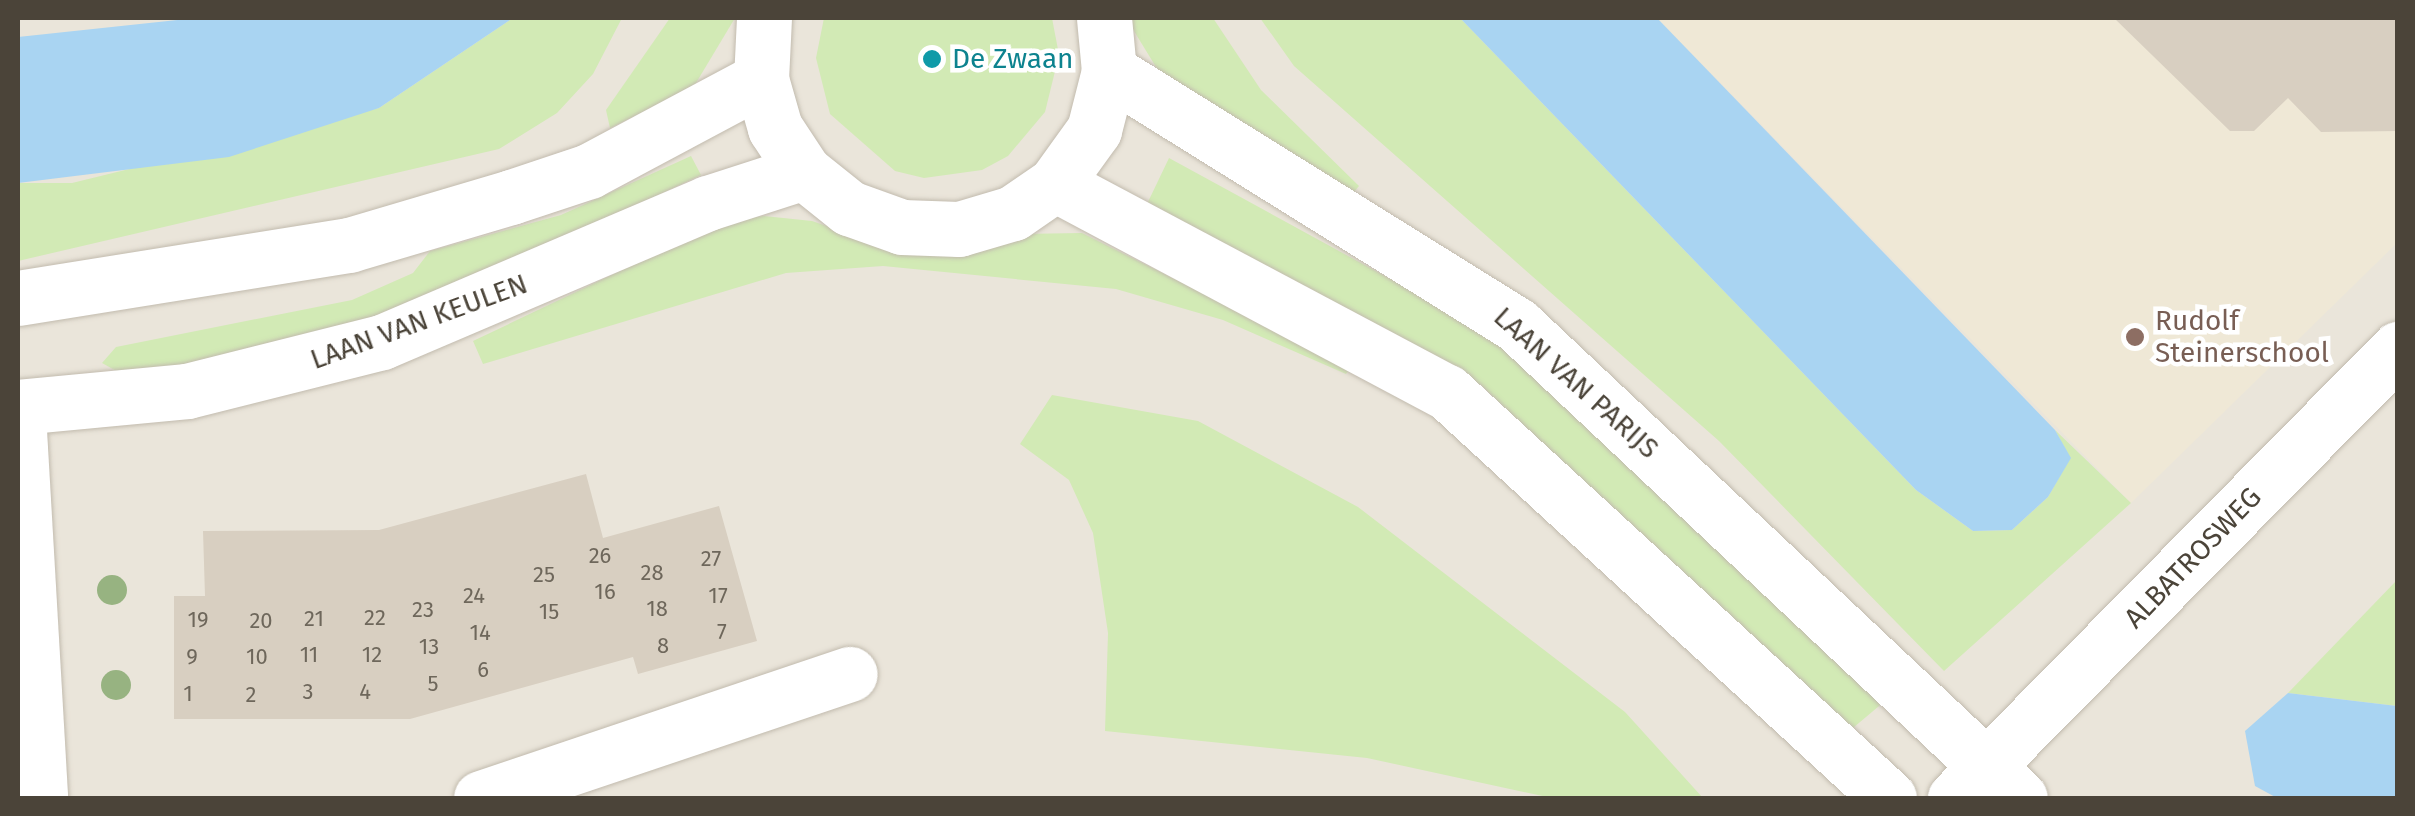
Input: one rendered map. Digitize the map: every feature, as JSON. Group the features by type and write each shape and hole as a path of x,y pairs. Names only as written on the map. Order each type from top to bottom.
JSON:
{"street":[{"path":"764,18 761,79 775,128 804,172 849,208 902,227 959,230 1013,213 1055,184 1094,130 1109,71 1104,18"},
{"name":"LAAN VAN PARIJS","path":"1109,71 1491,304 1987,788"},
{"path":"18,298 349,244 511,198 589,171 761,79"},
{"name":"LAAN VAN KEULEN","path":"18,410 186,391 382,342 804,172"},
{"path":"1055,184 1447,392 1888,798"},
{"name":"ALBATROSWEG","path":"1987,788 2398,349"},
{"path":"18,410 40,798"},
{"path":"481,798 850,674"}],"shaded area":[{"path":"18,18 2397,18 2397,798 18,798"},
{"name":"Rudolf Steinerschool","path":"1657,18 2397,18 2397,243 2131,503"}],"green space":[{"path":"513,18 622,18 593,74 557,113 499,149 18,261 18,183 72,183 379,108"},
{"path":"670,18 735,18 693,88 610,128 606,110"},
{"path":"824,18 1052,18 1059,55 1045,112 1008,156 982,170 924,178 895,171 830,114 816,58"},
{"path":"1126,18 1213,18 1261,90 1359,186 1349,198 1167,85"},
{"path":"1260,18 1460,18 1916,490 1973,531 2012,530 2048,497 2070,458 2055,430 2131,503 1944,671 1719,441 1294,66"},
{"path":"691,156 701,175 424,304 185,365 120,373 102,363 116,347 352,300 413,273 430,251 561,215"},
{"path":"1169,158 1509,344 1885,701 1847,733 1481,385 1147,204"},
{"path":"764,216 812,221 910,255 1019,234 1082,233 1351,367 1346,374 1223,320 1116,289 883,266 786,273 483,364 473,341 725,221"},
{"path":"1052,395 1198,421 1358,507 1625,712 1703,798 1552,798 1367,758 1105,731 1108,633 1093,533 1069,480 1020,444"},
{"path":"2397,580 2397,706 2288,693"}],"water":[{"path":"196,18 513,18 379,108 229,157 18,183 18,37"},
{"path":"1460,18 1657,18 2055,430 2071,458 2048,497 2012,530 1973,531 1916,490"},
{"path":"2288,693 2397,706 2397,798 2277,798 2255,786 2245,731"}],"building":[{"path":"2114,18 2398,18 2398,131 2321,132 2288,98 2254,131 2230,131"},
{"path":"586,474 603,538 719,506 757,641 638,674 633,657 410,719 174,719 174,596 205,596 203,531 379,530"}],"place":[{"name":"De Zwaan","path":"932,59"},
{"name":"Rudolf Steinerschool","path":"2135,337"}]}
